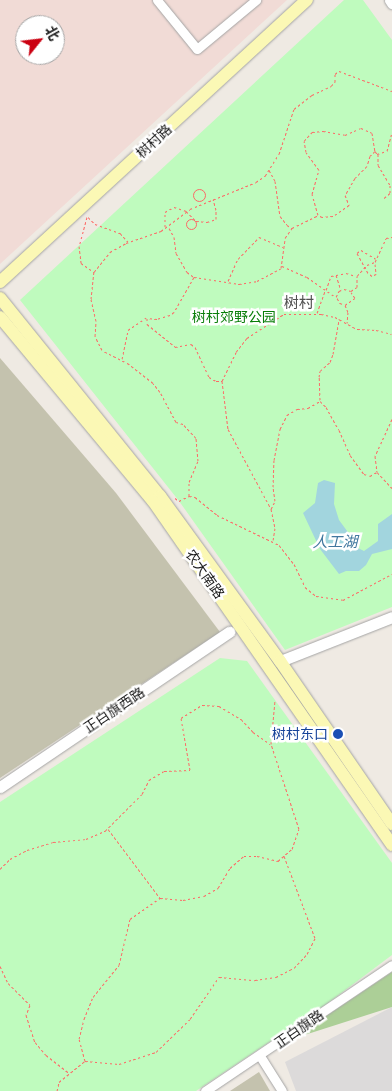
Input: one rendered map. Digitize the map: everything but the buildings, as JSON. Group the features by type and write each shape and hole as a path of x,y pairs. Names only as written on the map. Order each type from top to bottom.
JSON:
{"main road":[{"name":"树村路","path":"0,282 307,0"},
{"name":"农大南路","path":"0,298 160,496 280,661 392,824"},
{"name":"农大南路","path":"0,317 152,501 392,845"}],"street":[{"path":"157,0 197,49 256,0"},
{"path":"280,661 392,616"},
{"name":"正白旗西路","path":"0,787 229,632"},
{"name":"正白旗路","path":"205,1091 260,1056 392,965"},
{"path":"260,1056 282,1091"}],"path":[{"path":"188,496 189,482 198,461 196,438 183,424 176,422 160,392 152,383 122,360 102,350 95,336 96,321 91,299 94,272 110,252 128,242 168,227 186,211 213,198 256,182 269,170 279,154 294,109 312,94 332,86 335,82 335,74 339,71 392,92"},
{"path":"282,266 285,238 292,228 318,215 333,216 349,205 344,195 355,178 367,166 370,156 374,151 372,133 361,128 345,135 323,131 312,132 304,141 306,152 319,170 312,194 318,215"},
{"path":"378,154 387,151 392,132"},
{"path":"374,151 378,154"},
{"path":"378,154 378,165 390,184 390,193 384,198"},
{"path":"269,170 275,181 280,216 292,228"},
{"path":"197,201 204,198 205,193 201,189 195,190 193,193 194,199 199,205"},
{"path":"166,228 165,212 174,207 186,211 196,221 207,222 216,219 213,198"},
{"path":"94,272 81,263 79,246 87,216 95,224 120,233 128,242"},
{"path":"168,227 174,237 178,258 186,272 194,278 239,284 257,281 282,266"},
{"path":"228,282 238,259 259,237 284,247"},
{"path":"341,290 351,291 357,287 357,276 366,267 375,262 386,238 392,237"},
{"path":"375,262 376,274 372,276 368,273 357,254 361,250 377,259"},
{"path":"282,266 307,277 336,297 340,303 345,305 348,312 347,323"},
{"path":"335,274 357,276"},
{"path":"317,314 327,283 335,274"},
{"path":"335,274 341,290"},
{"path":"122,360 128,330 147,318 157,318 174,312 194,278"},
{"path":"336,297 341,290"},
{"path":"345,305 355,298 351,291"},
{"path":"273,541 275,528 271,509 228,429 222,381 236,352 259,330 284,314 317,314 339,319 364,331 376,330 392,334"},
{"path":"147,318 147,324 169,344 175,347 191,344 209,377 222,381"},
{"path":"339,319 333,354 330,362 320,371 320,401 326,407 339,430 350,455 364,474 370,476 377,472"},
{"path":"271,509 275,501 273,487 274,460 280,429 287,415 297,408 308,408 320,401"},
{"path":"392,419 375,456 377,472 392,488"},
{"path":"171,494 179,501 188,496 195,497 217,515 248,532 273,541 286,551 305,588 316,596 343,600 392,574"},
{"path":"85,1061 79,1039 93,997 119,965 130,919 160,898 183,900 204,896 218,888 230,868 244,856 257,856 278,861 292,849 299,829 270,744 274,700"},
{"path":"0,869 10,859 27,850 53,842 86,839 107,829 142,794 149,780 164,771 190,770 181,718 202,705 219,706 241,719 253,732 270,744"},
{"path":"107,829 160,898"},
{"path":"57,1091 59,1082 85,1061 119,1064 156,1052 190,1019 219,977 255,980 276,977 294,968 307,954 315,938 284,856"},
{"path":"0,966 8,983 30,1004 26,1015 35,1042 46,1055 69,1072"}],"shaded area":[{"path":"0,0 287,0 0,264"},
{"path":"0,358 116,493 220,632 0,778"},
{"path":"392,1007 392,1091 296,1091 285,1062"},
{"path":"259,1072 270,1091 230,1091"}],"green space":[{"name":"树村郊野公园","path":"344,0 363,0 392,40 392,607 285,650 179,501 20,300"},
{"path":"220,658 247,661 392,863 392,955 328,1003 196,1091 0,1091 0,802"},
{"path":"392,972 392,1007 292,1039"}],"water":[{"name":"人工湖","path":"324,480 335,483 334,504 339,520 350,535 354,546 364,551 378,541 378,524 392,514 392,549 372,554 366,565 359,571 346,571 339,574 320,549 303,513 315,503 318,483"}],"place":[{"name":"树村东口","path":"338,734"}],"district":[{"name":"树村","path":"299,303"}]}
